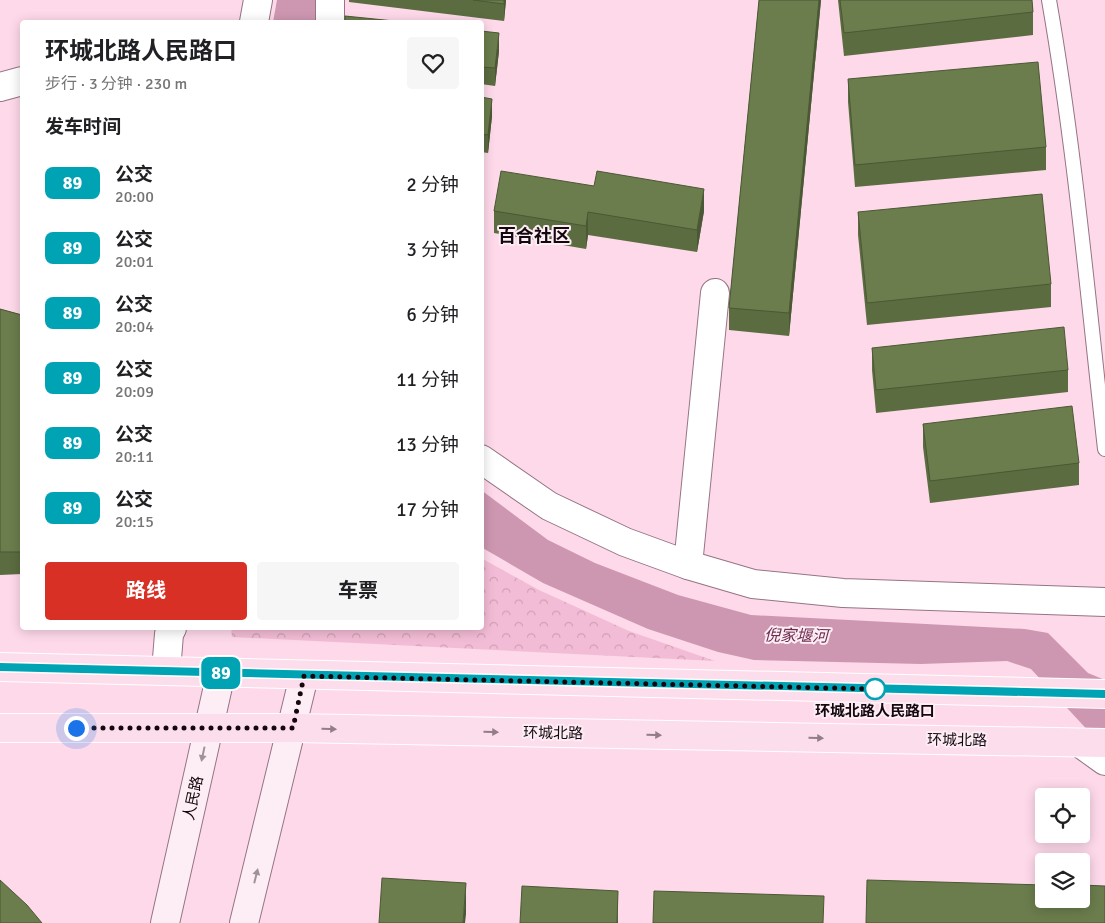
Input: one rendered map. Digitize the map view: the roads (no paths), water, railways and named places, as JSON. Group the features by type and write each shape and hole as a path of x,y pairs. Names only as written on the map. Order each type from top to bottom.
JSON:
{"main road":[{"path":"0,667 304,676 1105,694"},
{"name":"人民路","path":"165,923 221,673"},
{"path":"244,923 293,728 304,676"},
{"name":"环城北路","path":"0,728 293,728 1093,743"}],"street":[{"path":"330,0 330,20"},
{"path":"0,87 20,82"},
{"path":"688,565 715,293"},
{"path":"484,461 549,506 625,542 688,565 752,584 843,593 1105,602"},
{"path":"166,671 169,634 171,630"},
{"path":"1093,743 1105,760"}],"lane":[{"path":"1049,0 1078,201 1105,449"}],"water":[{"path":"277,0 319,0 316,20 273,20"},
{"name":"倪家堰河","path":"484,492 548,540 595,563 678,595 751,615 1025,629 1048,633 1088,673 1105,680 1105,749 1031,669 1007,661 921,664 754,660 718,652 648,629 543,583 484,549"}],"place":[{"name":"环城北路人民路口","path":"875,689"}],"district":[{"name":"百合社区","path":"534,236"}]}
